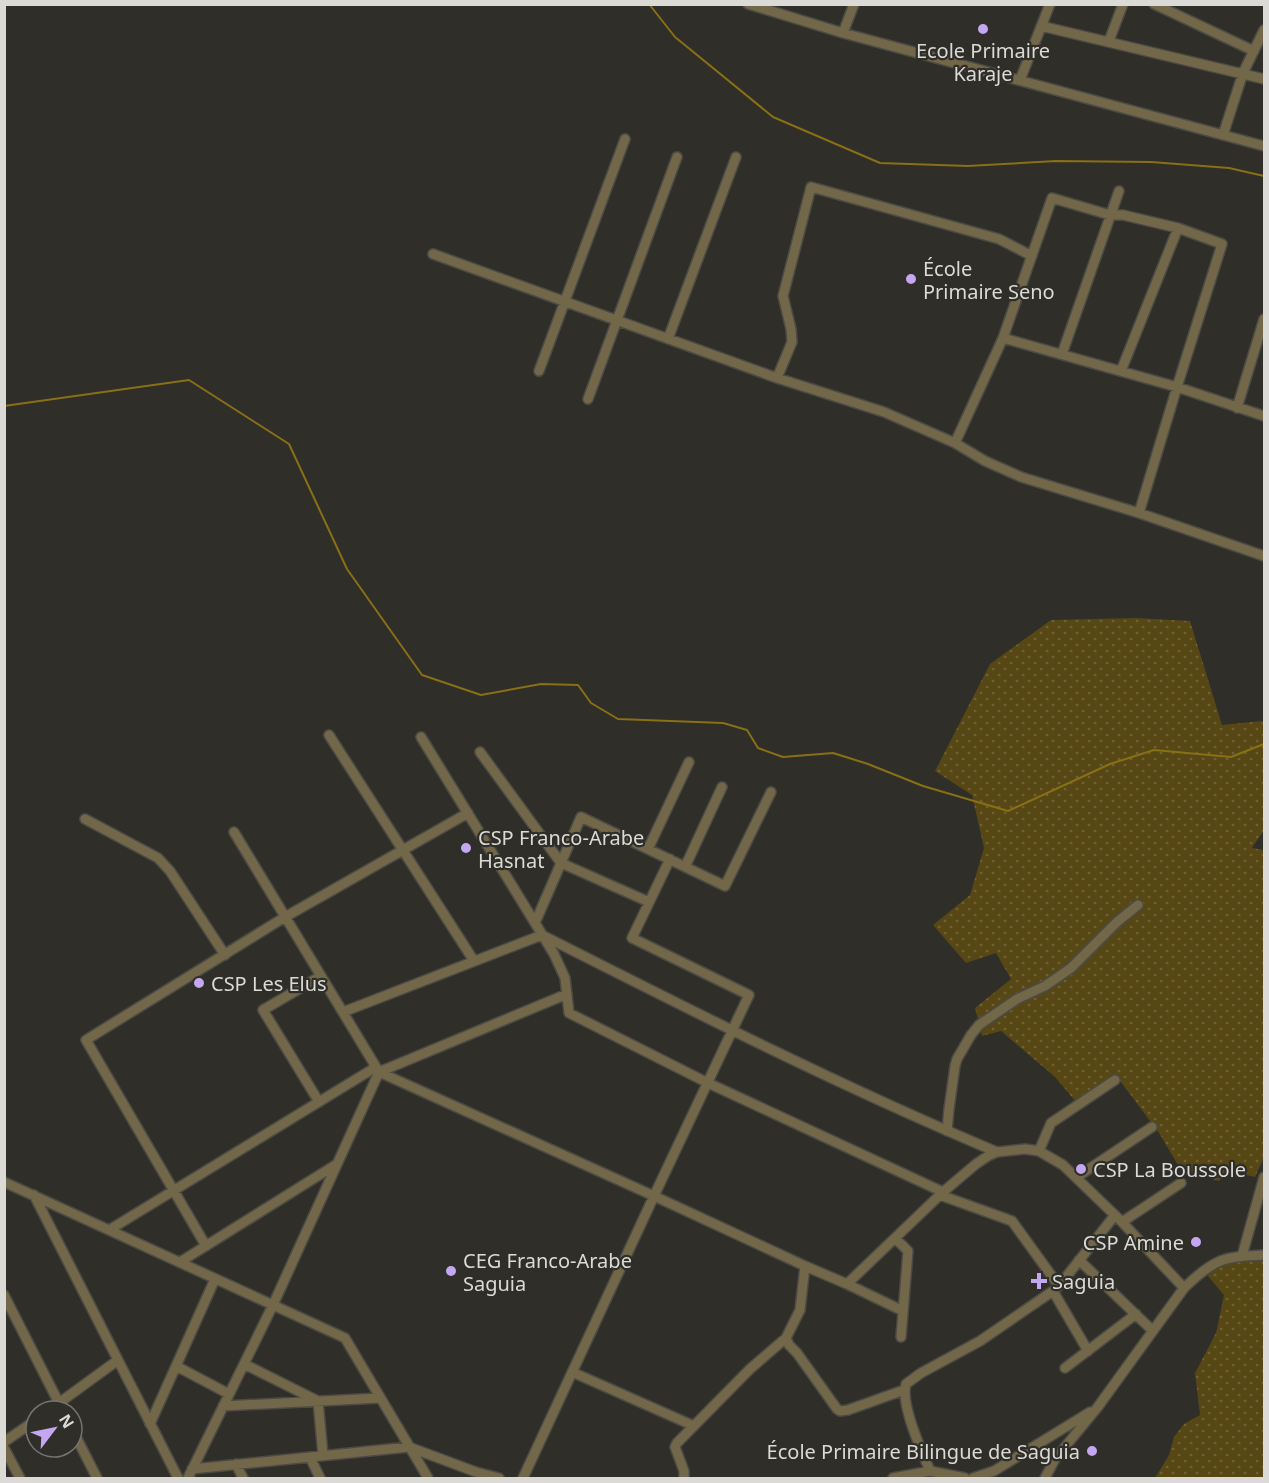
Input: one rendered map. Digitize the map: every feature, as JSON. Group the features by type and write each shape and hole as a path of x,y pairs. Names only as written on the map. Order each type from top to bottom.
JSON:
{"street":[{"path":"748,4 843,33 1264,146"},
{"path":"843,33 854,4"},
{"path":"1020,80 1050,4"},
{"path":"1108,41 1123,4"},
{"path":"1154,4 1254,51"},
{"path":"1041,26 1264,79"},
{"path":"1222,135 1243,73 1264,30"},
{"path":"539,371 625,139"},
{"path":"588,399 677,157"},
{"path":"668,339 736,157"},
{"path":"777,378 792,342 783,296 811,187 999,238 1032,256"},
{"path":"1062,354 1119,191"},
{"path":"955,443 1004,338 1052,198 1110,215 1123,215 1178,228 1222,244 1139,513"},
{"path":"1121,371 1178,228"},
{"path":"433,254 777,378 884,412 955,443 985,461 1021,477 1139,513 1264,556"},
{"path":"1237,408 1264,319"},
{"path":"1004,338 1177,387 1264,416"},
{"path":"329,735 474,962"},
{"path":"422,737 554,954 566,978 569,1013 708,1083 942,1194 1012,1221 1056,1288 1088,1351"},
{"path":"480,752 561,863 650,902"},
{"path":"648,849 688,762"},
{"path":"685,867 722,787"},
{"path":"535,923 581,817 725,886 771,792"},
{"path":"206,1246 86,1040 285,917 468,813"},
{"path":"86,819 158,858 170,871 225,955"},
{"path":"234,832 377,1069 903,1311"},
{"path":"523,1479 749,995 632,938 670,860"},
{"path":"947,1131 957,1059 971,1035 979,1026 1017,999 1045,986 1063,974 1082,959 1117,922 1138,905"},
{"path":"343,1012 543,935 732,1031 997,1152"},
{"path":"319,1102 263,1011 321,976"},
{"path":"109,1230 377,1069 567,994"},
{"path":"188,1479 273,1305 377,1069"},
{"path":"1039,1151 1051,1123 1115,1080"},
{"path":"1077,1177 1152,1127"},
{"path":"847,1284 976,1164 997,1152 1025,1149 1039,1151 1063,1165 1077,1177 1185,1288"},
{"path":"180,1262 337,1164"},
{"path":"1242,1256 1264,1177"},
{"path":"4,1182 345,1338 428,1479"},
{"path":"930,1472 910,1421 904,1390 906,1384 921,1373 980,1341 1056,1288 1079,1260 1119,1219 1181,1183"},
{"path":"34,1195 178,1479"},
{"path":"895,1238 908,1251 901,1337"},
{"path":"1045,1479 1055,1459 1097,1408 1185,1288 1201,1272 1220,1260 1264,1255"},
{"path":"1079,1260 1153,1331"},
{"path":"684,1479 684,1472 675,1447 677,1443 750,1369 786,1338 800,1310 805,1266"},
{"path":"150,1424 215,1279"},
{"path":"4,1295 57,1399"},
{"path":"1065,1368 1136,1314"},
{"path":"786,1338 840,1411 904,1390"},
{"path":"71,1399 118,1360"},
{"path":"244,1364 318,1401"},
{"path":"176,1366 229,1394"},
{"path":"572,1372 694,1426"},
{"path":"223,1406 380,1398"},
{"path":"318,1401 323,1455"},
{"path":"973,1479 994,1471 1097,1408"},
{"path":"4,1443 24,1429"},
{"path":"192,1469 409,1447 499,1479"},
{"path":"4,1448 20,1479"},
{"path":"84,1454 97,1479"},
{"path":"310,1457 320,1479"},
{"path":"236,1464 243,1479"},
{"path":"893,1479 930,1472 965,1479"}],"shaded area":[{"path":"1136,618 1190,621 1222,725 1262,721 1264,725 1264,830 1252,848 1264,850 1264,1157 1255,1177 1228,1171 1219,1181 1181,1170 1159,1133 1115,1074 1076,1102 1055,1077 1001,1031 982,1036 975,1008 1011,979 996,953 966,963 933,925 970,895 984,848 972,795 935,771 990,664 1051,620"},
{"path":"1260,1259 1264,1262 1264,1478 1155,1478 1169,1455 1174,1437 1184,1424 1200,1415 1195,1373 1216,1333 1224,1295 1207,1275 1225,1261"}],"waterway":[{"path":"649,4 675,37 773,117 880,163 968,166 1056,161 1151,162 1229,168 1264,176"},
{"path":"4,406 189,380 289,444 347,569 422,675 481,695 541,684 578,685 591,703 618,719 723,723 747,730 758,748 783,757 833,753 923,786 1008,811 1110,764 1154,750 1231,757 1264,744"}],"place":[{"name":"Ecole Primaire Karaje","path":"983,29"},
{"name":"École Primaire Seno","path":"911,279"},
{"name":"CSP Franco-Arabe Hasnat","path":"466,848"},
{"name":"CSP Les Elus","path":"199,983"},
{"name":"CSP La Boussole","path":"1081,1169"},
{"name":"CSP Amine","path":"1196,1242"},
{"name":"CEG Franco-Arabe Saguia","path":"451,1271"},
{"name":"Saguia","path":"1039,1281"},
{"name":"École Primaire Bilingue de Saguia","path":"1092,1451"}]}
